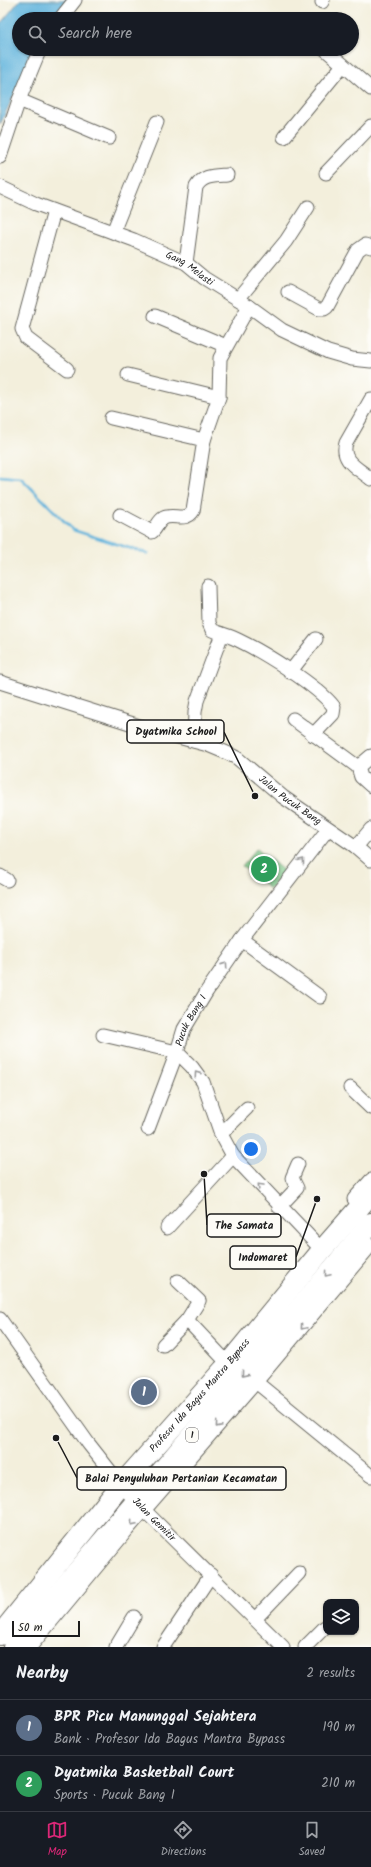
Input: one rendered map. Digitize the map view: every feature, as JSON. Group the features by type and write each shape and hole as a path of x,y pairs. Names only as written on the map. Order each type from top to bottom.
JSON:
{"highway":[{"name":"Profesor Ida Bagus Mantra Bypass","path":"0,1635 118,1482 223,1370 319,1247 371,1194"},
{"name":"Profesor Ida Bagus Mantra Bypass","path":"13,1647 139,1506 224,1399 349,1260 371,1223"}],"street":[{"path":"66,12 75,0"},
{"path":"0,157 19,100 37,56"},
{"path":"333,56 371,89"},
{"path":"284,137 343,65"},
{"path":"19,100 109,138"},
{"path":"113,232 158,122"},
{"path":"326,173 371,126"},
{"path":"186,263 196,187 199,182 211,176 227,175"},
{"name":"Gang Melasti","path":"0,187 54,211 113,232 186,263 204,278 243,302 282,330 304,341 328,352 352,359 371,361"},
{"path":"120,515 152,532 163,518 168,516 186,517 191,514 194,507 204,440 219,397 220,358 243,302 308,207"},
{"path":"54,211 22,328 26,338 67,369"},
{"path":"288,292 319,308 324,309 327,307 358,250 365,245 371,247"},
{"path":"155,316 226,346"},
{"path":"128,374 219,397"},
{"path":"371,399 346,443 344,450 345,456 349,461 371,479"},
{"path":"111,418 204,440"},
{"path":"208,586 210,628 264,654 306,682 334,707 333,714 314,735"},
{"path":"194,741 197,701 222,634"},
{"path":"290,672 316,639"},
{"name":"Jalan Pucuk Bang","path":"0,682 152,730 208,745 236,758 283,797 356,847 371,860"},
{"path":"293,719 358,767 361,777 371,786"},
{"path":"358,767 371,756"},
{"name":"Pucuk Bang I","path":"319,1247 279,1207 233,1156 221,1134 203,1082 192,1067 177,1052 184,1029 203,997 242,940 328,829"},
{"path":"356,847 371,829"},
{"path":"242,940 320,997"},
{"path":"103,1035 177,1052 148,1129"},
{"path":"350,1088 371,1108"},
{"path":"221,1134 247,1108"},
{"path":"167,1228 233,1156"},
{"path":"279,1207 297,1188 292,1178 298,1164"},
{"path":"0,1620 222,1357 319,1247 371,1180"},
{"path":"30,1647 139,1506 256,1382 349,1260 371,1245"},
{"path":"163,1345 187,1320 199,1301 178,1281"},
{"name":"Jalan Gemitir","path":"0,1319 88,1443 118,1482 139,1506 283,1647"},
{"path":"187,1320 222,1357"},
{"path":"256,1382 371,1476"},
{"path":"255,1619 299,1573"},
{"path":"163,1647 211,1575"},
{"path":"116,1647 134,1617"},
{"path":"305,1647 323,1629"}],"green space":[{"path":"257,848 285,872 270,889 242,866"}],"water":[{"path":"20,0 68,0 58,12 12,12 12,56 32,56 0,125 0,24"}],"waterway":[{"path":"0,476 21,478 73,530 148,554"}],"place":[{"name":"Dyatmika School","path":"255,796"},
{"name":"Dyatmika Basketball Court","path":"264,869"},
{"name":"The Samata","path":"204,1174"},
{"name":"Indomaret","path":"317,1199"},
{"name":"BPR Picu Manunggal Sejahtera","path":"144,1392"},
{"name":"Balai Penyuluhan Pertanian Kecamatan","path":"56,1438"}]}
